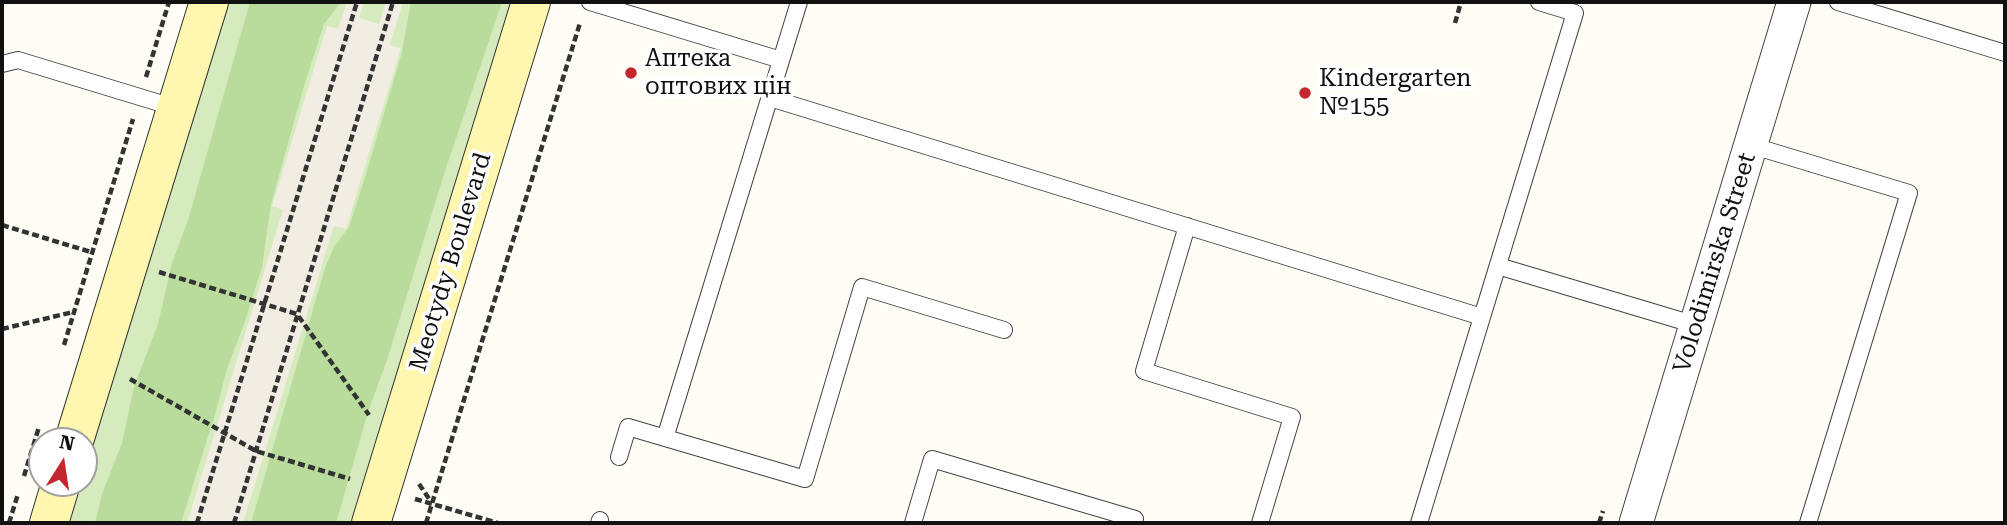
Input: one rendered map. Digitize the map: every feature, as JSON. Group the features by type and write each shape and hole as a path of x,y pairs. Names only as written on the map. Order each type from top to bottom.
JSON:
{"street":[{"path":"78,427 209,2"},
{"name":"Meotydy Boulevard","path":"377,506 531,2"},
{"name":"Volodimirska Street","path":"1636,523 1794,2"},
{"path":"49,523 57,497"}],"lane":[{"path":"666,438 799,2"},
{"path":"1419,523 1574,13 1539,2"},
{"path":"1838,2 2005,53"},
{"path":"586,8 781,60"},
{"path":"2,64 18,60 176,108"},
{"path":"770,98 1482,317"},
{"path":"1750,145 1909,193 1808,523"},
{"path":"1187,226 1144,371 1292,416 1260,523"},
{"path":"1497,266 1696,325"},
{"path":"619,457 628,427 804,479 862,287 1004,330"},
{"path":"913,523 932,459 1135,520 1134,523"}],"path":[{"path":"61,355 169,2"},
{"path":"197,523 357,2"},
{"path":"233,523 393,2"},
{"path":"1455,23 1461,2"},
{"path":"420,523 427,521 586,8"},
{"path":"2,225 298,314 432,504 498,523"},
{"path":"2,329 74,312"},
{"path":"65,342 256,451 377,506"},
{"path":"9,523 41,420"}],"green space":[{"path":"228,2 512,2 352,523 68,523 76,497 98,497 98,427"},
{"path":"250,2 341,2 324,24 304,86 271,204 262,267 227,369 181,523 95,523 102,494 122,443 134,387 158,324 172,263 188,220"},
{"path":"411,2 502,2 368,412 336,523 251,523 325,268 334,247 349,227 366,174 402,52"}],"shaded area":[{"path":"347,2 364,2 359,18 379,24 386,2 403,2 390,45 401,48 346,229 334,226 243,523 187,523 283,210 272,206 327,26 338,29"}],"place":[{"name":"Аптека оптових цін","path":"631,73"},
{"name":"Kindergarten №155","path":"1305,93"}]}
